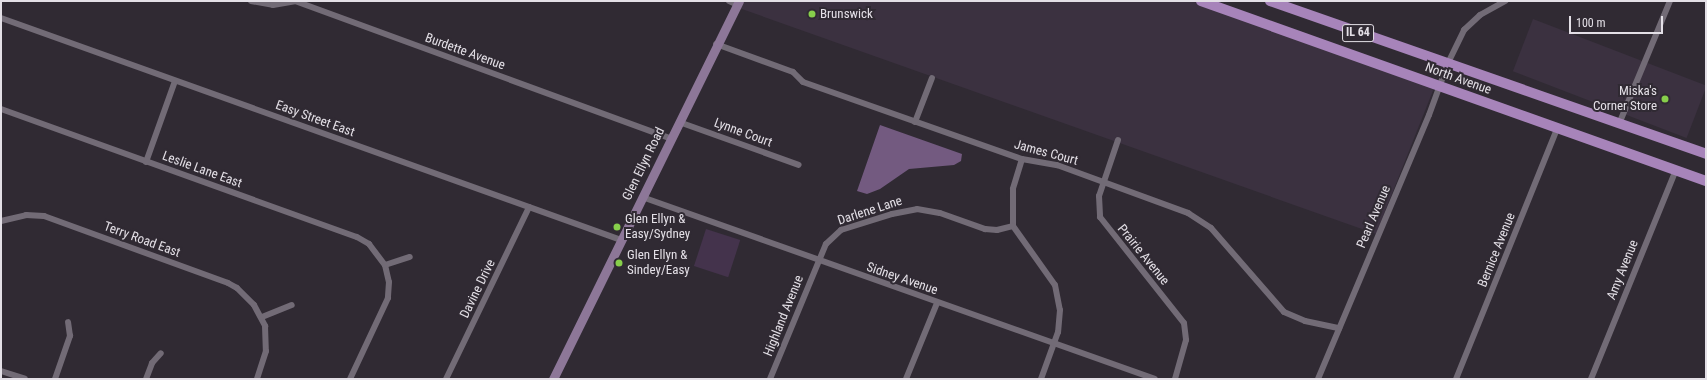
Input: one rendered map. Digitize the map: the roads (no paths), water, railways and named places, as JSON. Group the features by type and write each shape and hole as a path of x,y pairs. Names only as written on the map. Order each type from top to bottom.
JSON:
{"main road":[{"name":"North Avenue","path":"1201,1 1706,181"},
{"name":"North Avenue","path":"1270,1 1706,154"}],"street":[{"name":"Burdette Avenue","path":"252,1 273,5 295,1 670,138"},
{"name":"Pearl Avenue","path":"1318,379 1448,63 1464,30 1480,15 1505,1"},
{"path":"1619,124 1670,1"},
{"name":"Glen Ellyn Road","path":"553,379 679,122 735,2"},
{"name":"Easy Street East","path":"1,18 621,240"},
{"name":"James Court","path":"716,44 793,72 802,82 1022,159 1057,165 1199,218 1218,235 1284,312 1305,321 1339,328"},
{"path":"915,122 932,78"},
{"path":"146,162 175,81"},
{"name":"Leslie Lane East","path":"1,109 357,237 373,248 385,265"},
{"name":"Lynne Court","path":"679,122 799,165"},
{"name":"Bernice Avenue","path":"1456,379 1557,129"},
{"name":"Prairie Avenue","path":"1118,140 1099,196 1100,217 1184,323 1186,340 1175,379"},
{"path":"1022,159 1013,189 1013,226 1055,285 1060,310 1058,332 1041,379"},
{"name":"Amy Avenue","path":"1591,379 1676,170"},
{"name":"Sidney Avenue","path":"642,197 818,261 1155,379"},
{"name":"Davine Drive","path":"446,379 529,207"},
{"name":"Darlene Lane","path":"818,261 826,244 841,230 904,210 930,210 985,229 997,230 1013,226"},
{"name":"Terry Road East","path":"1,221 26,215 44,216 213,277 237,288 262,317"},
{"path":"350,379 388,298 389,282 385,265 410,257"},
{"name":"Highland Avenue","path":"770,379 818,261"},
{"path":"906,379 937,303"},
{"path":"257,379 266,351 265,326 262,317 292,305"},
{"path":"55,379 70,336 68,322"},
{"path":"146,379 152,363 161,352"},
{"path":"1,371 25,379"}],"place":[{"name":"Brunswick","path":"812,14"},
{"name":"Miska's Corner Store","path":"1665,99"},
{"name":"Glen Ellyn & Easy/Sydney","path":"617,227"},
{"name":"Glen Ellyn & Sindey/Easy","path":"619,263"}]}
